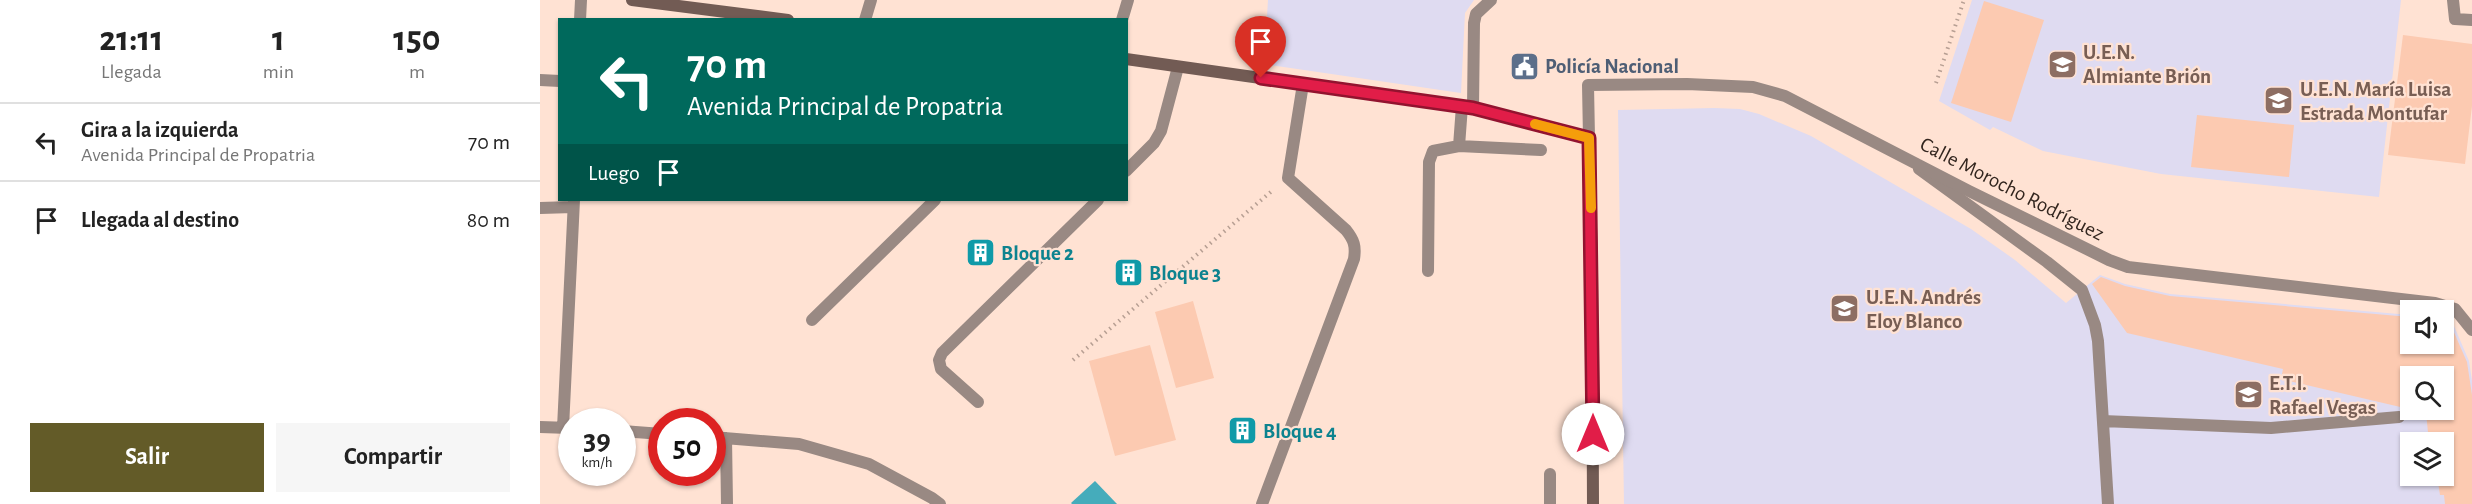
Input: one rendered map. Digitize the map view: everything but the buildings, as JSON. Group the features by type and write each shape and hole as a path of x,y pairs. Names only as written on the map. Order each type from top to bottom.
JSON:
{"main road":[{"path":"632,0 772,18"},
{"path":"1128,59 1468,107 1589,138 1593,504"}],"street":[{"path":"580,18 581,0"},
{"path":"866,18 871,0"},
{"path":"1123,18 1128,0"},
{"path":"1459,146 1468,107 1474,22 1476,14 1491,0"},
{"path":"2453,0 2455,19 2472,20"},
{"path":"1128,169 1154,143 1161,130 1178,67"},
{"path":"540,80 558,81"},
{"path":"1262,504 1356,249 1353,239 1346,230 1288,178 1303,84"},
{"name":"Calle Morocho Rodríguez","path":"1589,138 1588,85 1687,84 1752,87 1785,96 1892,149 1969,191 2109,260 2128,267 2435,303 2455,309 2472,330"},
{"path":"1428,271 1430,155 1438,149 1459,146 1542,150"},
{"path":"1892,149 2082,290 2095,325 2098,341 2108,504"},
{"path":"812,320 934,201"},
{"path":"978,402 941,369 939,360 942,353 1097,201"},
{"path":"540,208 574,203 568,408"},
{"path":"2103,422 2271,428 2398,417"},
{"path":"540,428 558,428"},
{"path":"727,504 726,438 799,444 869,464 940,504"},
{"path":"1550,474 1550,504"}],"path":[{"path":"1936,83 1964,0"},
{"path":"1073,360 1288,178"}],"shaded area":[{"path":"1268,0 1474,0 1465,13 1461,93 1264,64"},
{"path":"1972,0 2401,0 2379,197 2161,174 2043,151 1993,127 1990,130 1939,101"},
{"path":"1984,1 2044,20 2011,122 1951,103"},
{"path":"2403,35 2472,44 2472,106 2465,164 2388,155"},
{"name":"U.E.N. Andrés Eloy Blanco","path":"1740,109 1759,114 1811,136 1971,229 2015,260 2066,303 2100,275 2125,284 2170,294 2400,314 2400,354 2454,354 2454,326 2469,361 2472,381 2472,504 1624,504 1618,110"},
{"path":"2197,115 2294,125 2289,177 2191,167"},
{"path":"2101,277 2125,286 2170,296 2400,316 2400,354 2454,354 2454,332 2467,362 2472,395 2472,504 2445,504 2444,495 2440,495 2439,486 2454,486 2454,432 2428,432 2427,420 2454,420 2454,366 2400,366 2400,407 2281,379 2283,369 2127,333 2092,284"},
{"path":"1193,301 1214,378 1176,388 1155,312"},
{"path":"1150,345 1176,440 1115,456 1089,361"}],"water":[{"path":"1095,481 1117,504 1071,503"}],"slow traffic":[{"path":"1535,124 1589,138 1591,208"}],"place":[{"name":"U.E.N. Almiante Brión","path":"2062,64"},
{"name":"Policía Nacional","path":"1524,66"},
{"name":"U.E.N. María Luisa Estrada Montufar","path":"2279,101"},
{"name":"Bloque 2","path":"980,253"},
{"name":"Bloque 3","path":"1128,273"},
{"name":"U.E.N. Andrés Eloy Blanco","path":"1845,309"},
{"name":"E.T.I. Rafael Vegas","path":"2248,395"},
{"name":"Bloque 4","path":"1242,431"}],"route":[{"path":"1261,78 1473,108 1589,138 1593,434"}]}
